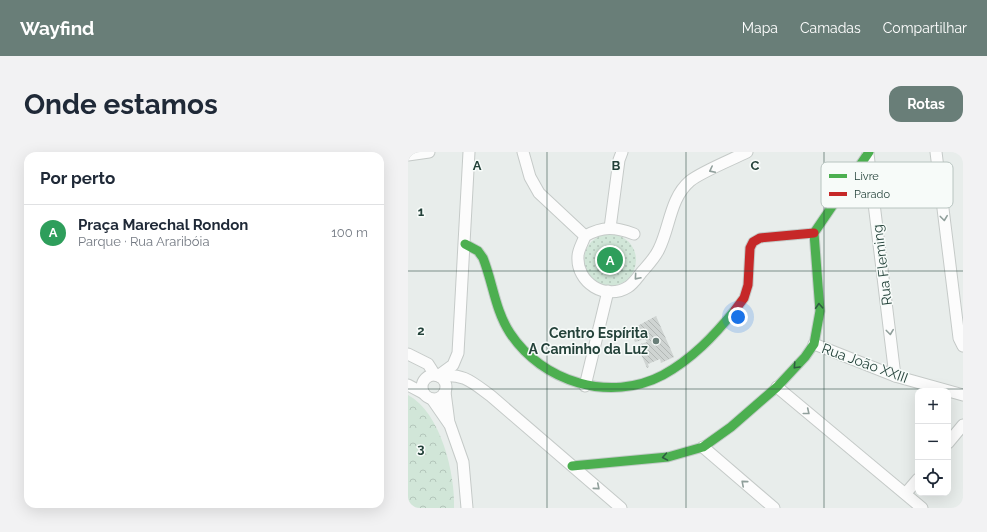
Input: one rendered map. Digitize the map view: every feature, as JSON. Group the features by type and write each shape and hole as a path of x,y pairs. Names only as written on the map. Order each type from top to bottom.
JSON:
{"street":[{"path":"408,155 429,152"},
{"path":"450,426 422,387 432,378 453,365 457,358 465,244 469,152"},
{"path":"523,152 530,177 539,193 585,236"},
{"path":"610,228 619,160 622,152"},
{"path":"634,234 618,228 610,228 595,231 585,236 578,256 580,271 587,283 597,289 608,292 621,291 630,286 658,250 671,212 678,197 690,181 747,152"},
{"path":"936,152 937,162"},
{"path":"863,162 869,153"},
{"path":"572,466 668,457 703,447 731,427 777,387 805,357 814,344 820,311 814,233 831,208"},
{"name":"Rua Fleming","path":"875,208 895,376"},
{"path":"943,208 959,338 963,346"},
{"path":"465,244 478,251 482,257 506,326 523,349 552,373 568,381 585,386 612,388 640,383 660,376 678,365 713,338 738,306 747,290 750,248 753,242 760,238 814,233"},
{"path":"585,386 608,292"},
{"name":"Rua João XXIII","path":"814,344 895,376 963,395"},
{"path":"413,356 432,378 444,381 450,426 463,462 469,507"},
{"path":"408,380 458,375 469,379 492,396 621,508"},
{"path":"408,385 428,396 440,398 445,390 462,379 469,379"},
{"path":"777,387 906,493 922,508"},
{"path":"951,439 963,425"},
{"path":"703,447 774,508"},
{"path":"906,493 915,482"}],"green space":[{"path":"610,234 624,238 632,246 636,260 632,274 624,282 610,286 596,282 588,274 584,260 588,246 596,238"},
{"path":"408,395 429,415 444,445 452,478 454,508 408,508"}],"building":[{"name":"Centro Espírita A Caminho da Luz","path":"656,316 674,357 661,363 660,359 648,364 649,367 647,368 637,345 647,342 645,339 635,342 630,330"}],"traffic: fast":[{"path":"862,162 869,152"},
{"path":"572,466 668,457 703,447 731,427 777,387 805,357 814,344 820,311 814,233 831,208"},
{"path":"465,244 478,251 483,258 501,315 510,333 524,350 540,364 558,375 579,383 600,387 621,387 643,383 663,375 684,362 702,346 735,310"}],"traffic: jam":[{"path":"735,310 744,298 748,285 750,248 753,242 760,238 814,233"}],"place":[{"name":"Praça Marechal Rondon","path":"610,260"},
{"name":"Centro Espírita A Caminho da Luz","path":"656,341"}]}
